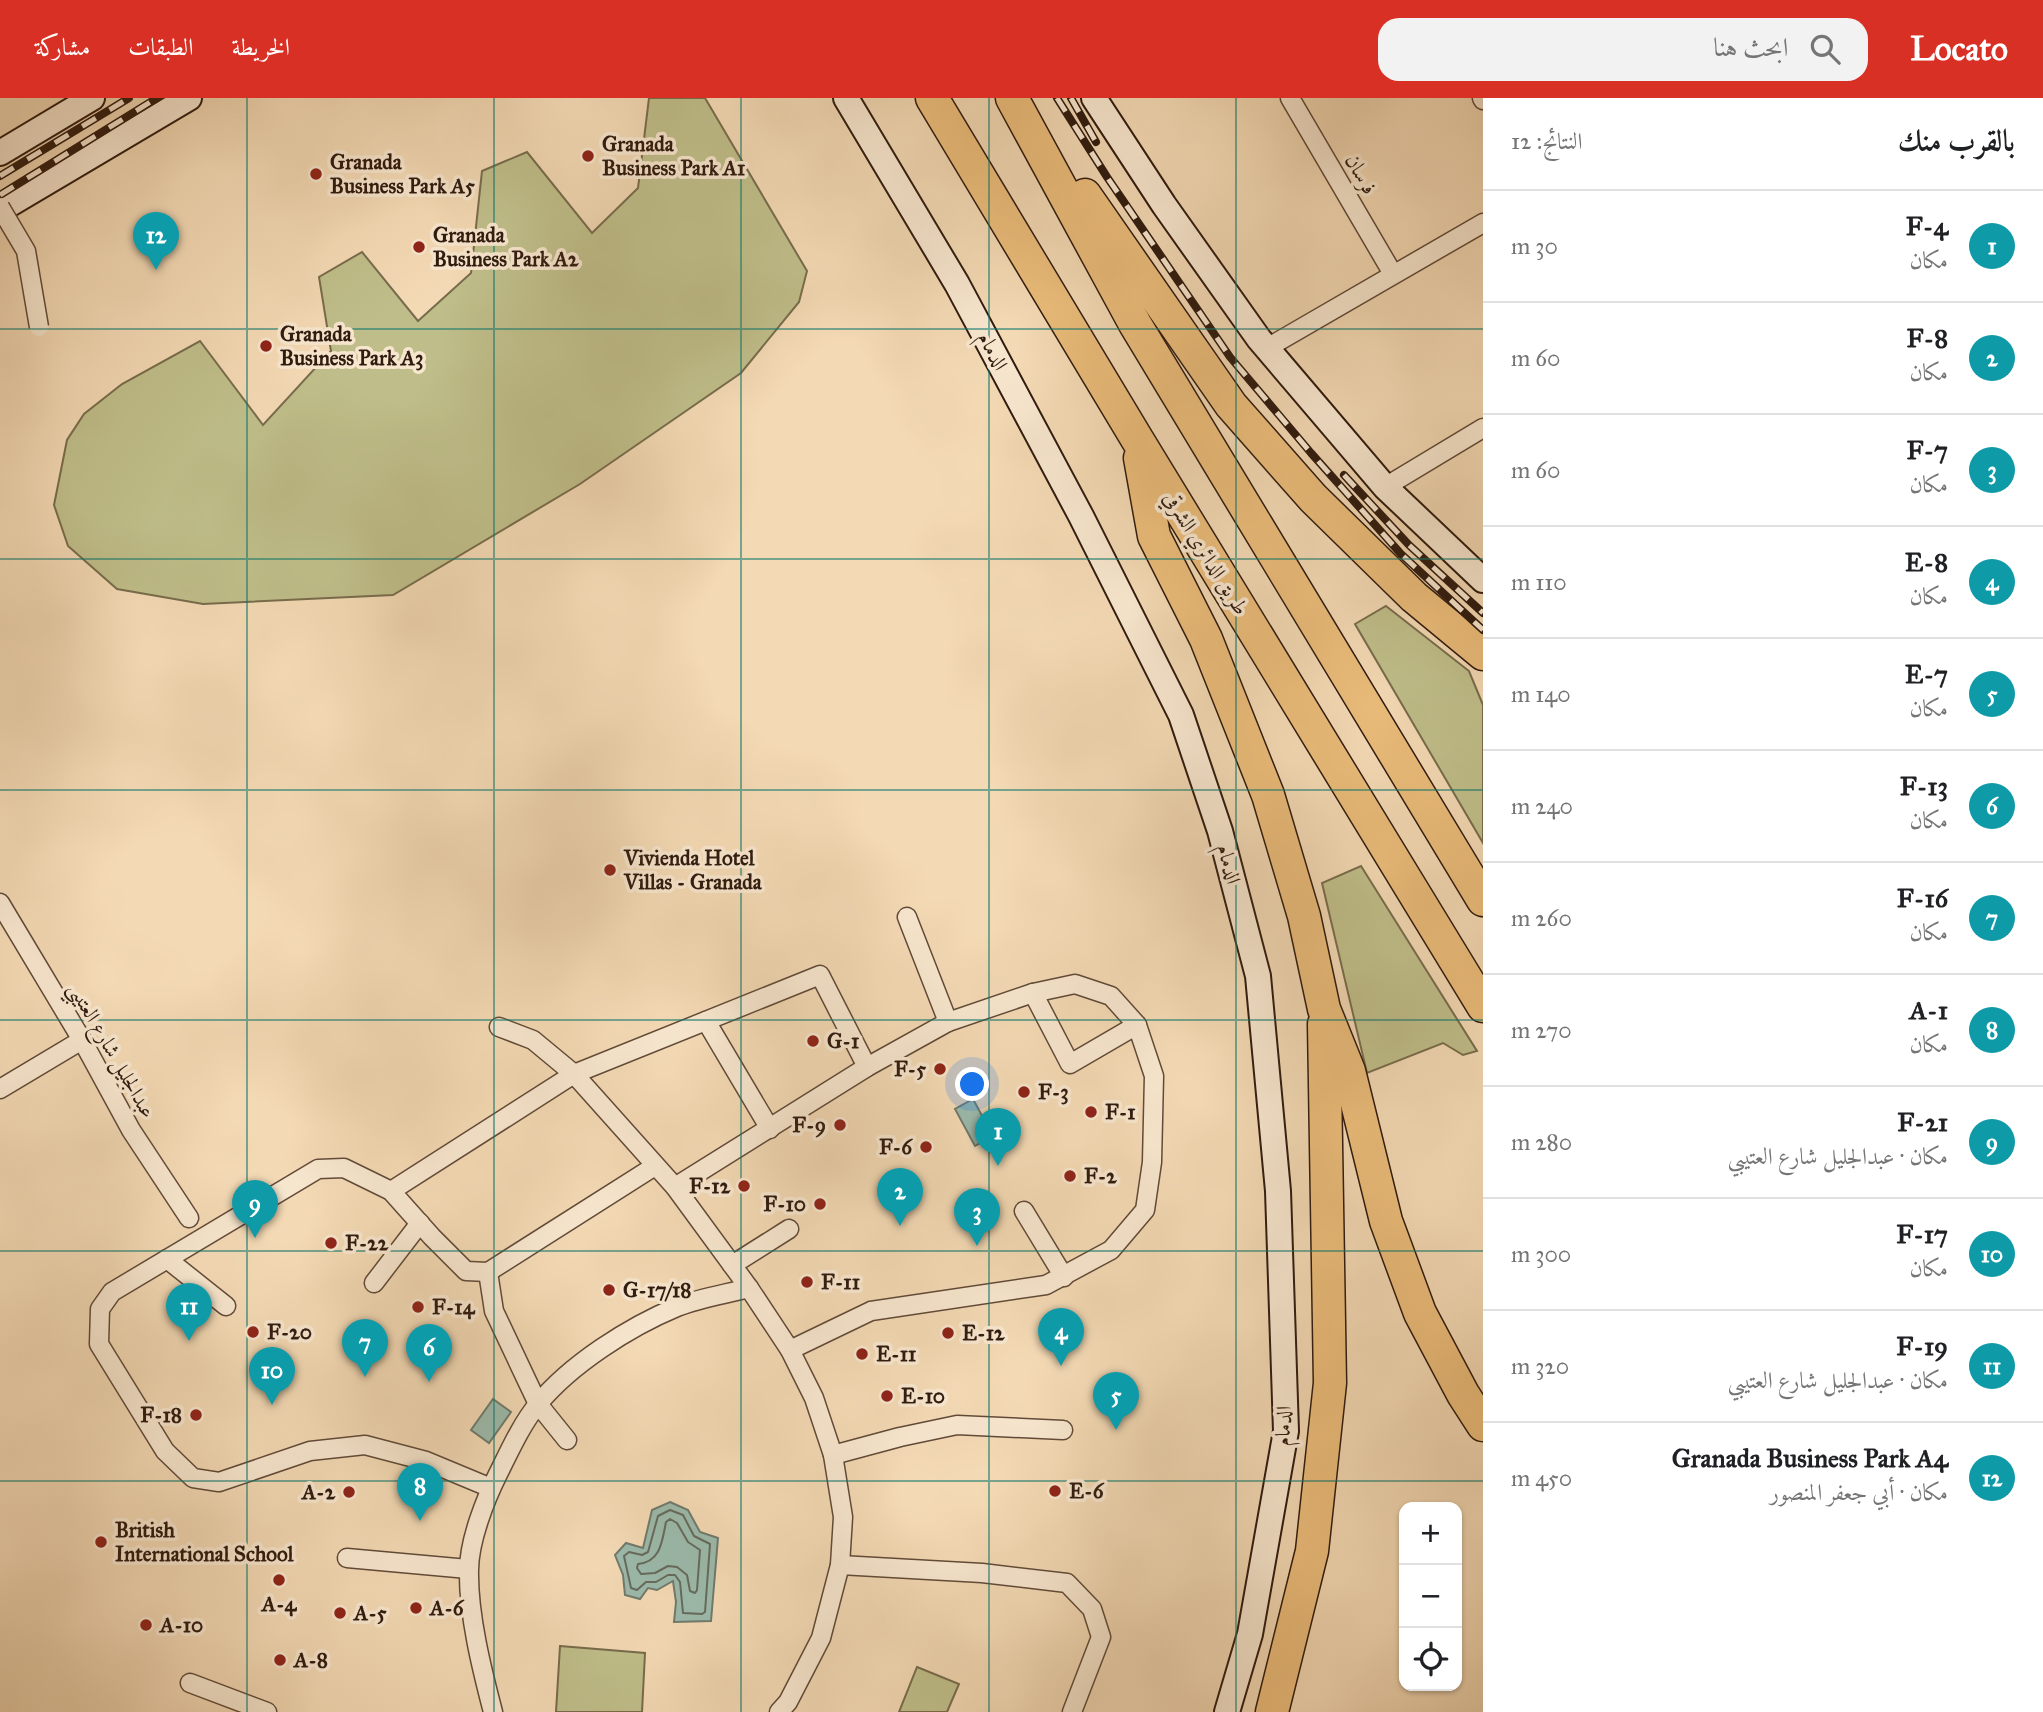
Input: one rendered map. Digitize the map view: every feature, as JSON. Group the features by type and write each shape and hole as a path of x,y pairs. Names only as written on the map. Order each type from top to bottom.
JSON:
{"highway":[{"name":"طريق الدائري الشرقي","path":"932,98 1483,1006"},
{"path":"1012,98 1135,324 1483,900"},
{"path":"1018,98 1231,405 1313,498 1414,597 1483,654"},
{"path":"1137,439 1154,536 1206,639 1268,795 1304,916 1324,1009 1349,1070 1386,1221 1420,1313 1463,1394 1483,1425"},
{"path":"1272,1712 1312,1551 1330,1383 1324,1009"}],"street":[{"path":"0,153 92,98"},
{"path":"39,327 26,251 0,208 189,98"},
{"name":"الدمام","path":"846,98 957,284 1081,516 1181,715 1220,831 1258,976 1278,1191 1286,1431 1250,1634 1227,1712"},
{"path":"1094,98 1164,205 1267,348 1385,487 1483,580"},
{"name":"فرسان","path":"1290,98 1393,274"},
{"path":"1267,348 1483,223"},
{"path":"1385,487 1483,428"},
{"name":"عبدالجليل شارع العتيبي","path":"0,903 82,1040 131,1130 189,1217"},
{"path":"907,917 948,1022"},
{"path":"391,1191 574,1074 820,975 867,1067"},
{"path":"675,1187 867,1067 948,1022 1033,993 1075,984 1111,996 1137,1025 1154,1076 1152,1162 1145,1210 1111,1250 1064,1277 1046,1284 872,1311 790,1350"},
{"path":"1033,993 1070,1064 1137,1025"},
{"path":"706,1021 770,1129"},
{"path":"499,1027 533,1041 574,1074 675,1187 749,1288 790,1350 814,1398 833,1455 843,1517 839,1565 821,1638 788,1702 779,1712"},
{"path":"0,1089 82,1040"},
{"path":"491,1488 426,1461 365,1445 310,1451 219,1482 193,1478 165,1451 99,1344 100,1309 112,1292 318,1169 344,1168 391,1191 466,1271 488,1272 655,1166"},
{"path":"1024,1211 1064,1277"},
{"path":"374,1283 420,1223"},
{"path":"732,1265 789,1229"},
{"path":"167,1259 226,1307"},
{"path":"488,1272 494,1311 538,1404 567,1440"},
{"path":"493,1712 483,1674 468,1569 479,1519 517,1434 538,1404 575,1369 619,1337 678,1307 749,1288"},
{"path":"833,1455 957,1425 1063,1430"},
{"path":"347,1558 468,1569"},
{"path":"839,1565 982,1573 1067,1583 1092,1609 1101,1637 1072,1712"},
{"path":"190,1684 267,1712"}],"shaded area":[{"path":"649,98 705,98 807,271 799,302 741,373 580,484 393,595 203,604 117,589 68,546 54,505 67,440 84,414 122,384 200,341 263,425 331,351 319,277 362,252 418,321 471,273 482,171 527,152 592,233 638,188"},
{"path":"1386,606 1469,671 1483,705 1483,843 1355,624"},
{"path":"1361,866 1477,1051 1463,1055 1443,1043 1367,1073 1322,883"},
{"path":"560,1646 645,1653 642,1712 556,1712"},
{"path":"917,1667 959,1684 947,1712 899,1712"}],"water":[{"path":"973,1099 993,1136 975,1146 955,1109"},
{"path":"493,1399 511,1412 489,1443 471,1430"},
{"path":"670,1502 688,1510 700,1532 718,1538 711,1621 674,1622 676,1602 673,1581 657,1590 648,1588 640,1599 625,1595 623,1575 615,1555 626,1543 643,1548 652,1510"}],"railway":[{"path":"0,176 129,98"},
{"path":"0,195 157,98"},
{"path":"1057,98 1107,177 1230,357 1401,554 1483,630"},
{"path":"1071,98 1096,142"},
{"path":"1344,475 1409,545 1483,613"}],"place":[{"name":"Granada Business Park A1","path":"588,156"},
{"name":"Granada Business Park A5","path":"316,174"},
{"name":"Granada Business Park A2","path":"419,247"},
{"name":"Granada Business Park A4","path":"156,270"},
{"name":"Granada Business Park A3","path":"266,346"},
{"name":"Vivienda Hotel Villas - Granada","path":"610,870"},
{"name":"G-1","path":"813,1041"},
{"name":"F-5","path":"940,1069"},
{"name":"F-3","path":"1024,1092"},
{"name":"F-1","path":"1091,1112"},
{"name":"F-9","path":"840,1125"},
{"name":"F-6","path":"926,1147"},
{"name":"F-4","path":"998,1166"},
{"name":"F-2","path":"1070,1176"},
{"name":"F-12","path":"744,1186"},
{"name":"F-10","path":"820,1204"},
{"name":"F-8","path":"900,1226"},
{"name":"F-21","path":"255,1238"},
{"name":"F-22","path":"331,1243"},
{"name":"F-7","path":"977,1246"},
{"name":"F-11","path":"807,1282"},
{"name":"G-17/18","path":"609,1290"},
{"name":"F-14","path":"418,1307"},
{"name":"F-20","path":"253,1332"},
{"name":"E-12","path":"948,1333"},
{"name":"F-19","path":"189,1341"},
{"name":"E-11","path":"862,1354"},
{"name":"E-8","path":"1061,1366"},
{"name":"F-16","path":"365,1377"},
{"name":"F-13","path":"429,1382"},
{"name":"E-10","path":"887,1396"},
{"name":"F-17","path":"272,1405"},
{"name":"F-18","path":"196,1415"},
{"name":"E-7","path":"1116,1430"},
{"name":"E-6","path":"1055,1491"},
{"name":"A-2","path":"349,1492"},
{"name":"A-1","path":"420,1521"},
{"name":"British International School","path":"101,1542"},
{"name":"A-4","path":"279,1580"},
{"name":"A-6","path":"416,1608"},
{"name":"A-5","path":"340,1613"},
{"name":"A-10","path":"146,1625"},
{"name":"A-8","path":"280,1660"}]}
